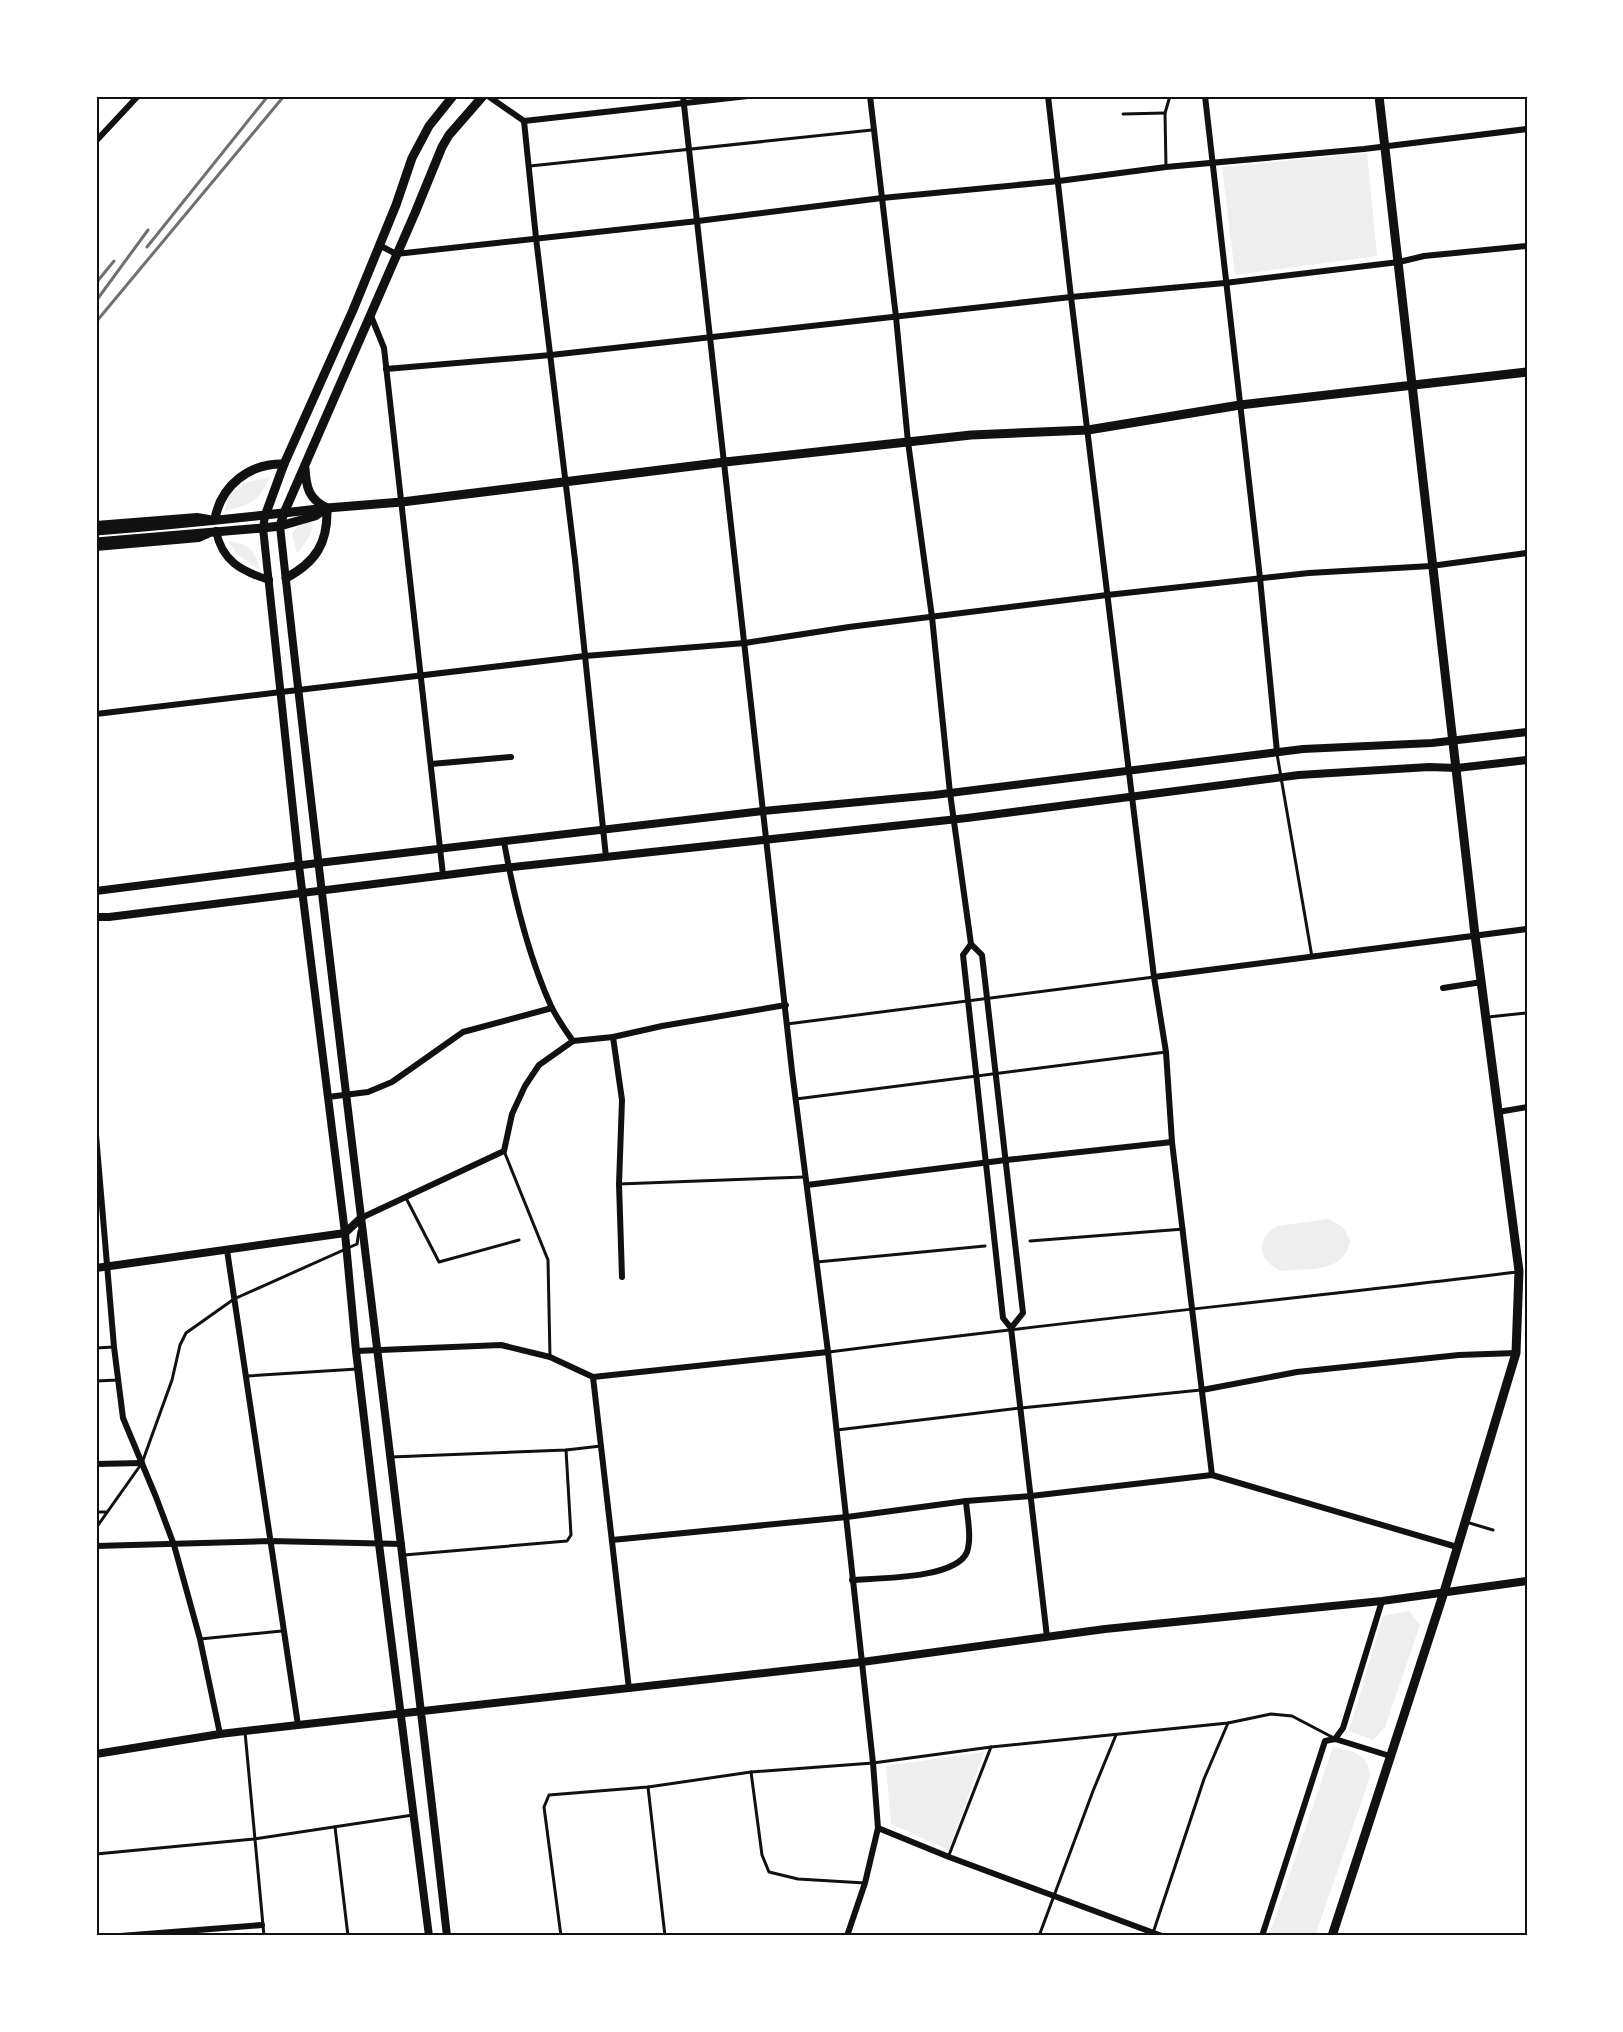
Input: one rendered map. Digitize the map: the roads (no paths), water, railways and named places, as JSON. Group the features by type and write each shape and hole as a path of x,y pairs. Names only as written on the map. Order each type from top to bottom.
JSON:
{"main road":[{"path":"265,516 284,464 355,304 420,142 429,126 453,96"},
{"path":"280,526 442,147 449,135 483,96"},
{"path":"1332,1936 1444,1592 1516,1353 1523,1271 1498,1112 1475,935 1379,96"},
{"path":"355,304 371,316"},
{"path":"96,531 195,519 265,516 402,502 725,462 971,435 1088,429 1240,405 1527,372"},
{"path":"215,519 220,500 233,482 261,466 284,464"},
{"path":"305,465 306,484 310,492 316,502 327,508"},
{"path":"96,542 196,536 216,531 280,526 315,516 327,508"},
{"path":"286,578 305,566 320,548 327,530 327,508"}],"street":[{"path":"96,141 138,96"},
{"path":"488,96 524,121 684,100 748,96"},
{"path":"870,96 908,442 932,617 950,793 971,944 982,955 1006,1160 1023,1313 1011,1328"},
{"path":"1048,96 1154,977 1166,1052 1172,1142 1212,1475"},
{"path":"1204,96 1260,578 1277,752"},
{"path":"684,100 766,840 828,1352 873,1763 878,1828 866,1883 847,1936"},
{"path":"524,121 606,857"},
{"path":"379,245 396,254 882,198 1059,181 1166,167 1384,146 1527,129"},
{"path":"386,369 551,356 1071,297 1225,283 1399,262 1424,256 1527,246"},
{"path":"371,316 384,348 443,875"},
{"path":"265,516 263,528 302,892 347,1248 378,1544 429,1936"},
{"path":"96,524 195,519"},
{"path":"280,526 318,863 402,1544 447,1936"},
{"path":"216,531 219,545 233,562 247,572 269,580"},
{"path":"96,548 196,536"},
{"path":"96,714 585,656 745,643 1107,595 1310,573 1431,566 1527,552"},
{"path":"96,891 603,830 950,793 1277,752 1454,740 1527,732"},
{"path":"431,764 511,757"},
{"path":"96,917 443,875 955,819 1281,777 1429,767 1457,768 1527,760"},
{"path":"504,842 528,940 552,1008 573,1041"},
{"path":"1154,977 1527,929"},
{"path":"971,944 963,955 1002,1318 1011,1328 1047,1637"},
{"path":"1443,988 1482,981"},
{"path":"96,1268 345,1233 361,1218 504,1151 512,1114 525,1086 539,1065 573,1041 614,1037 662,1026 786,1005"},
{"path":"328,1097 368,1092 392,1082 463,1032 552,1008"},
{"path":"614,1037 622,1100 619,1184 622,1277"},
{"path":"1498,1112 1527,1107"},
{"path":"96,1135 106,1267 123,1418 174,1545 200,1639 220,1734"},
{"path":"807,1185 986,1162 1172,1142"},
{"path":"227,1250 298,1725"},
{"path":"356,1351 501,1345 550,1356 593,1377 828,1352"},
{"path":"1202,1390 1297,1372 1459,1355 1516,1353"},
{"path":"593,1377 629,1689"},
{"path":"96,1464 142,1463"},
{"path":"612,1540 847,1517 966,1500 1031,1496 1212,1475 1457,1547"},
{"path":"852,1580 934,1573 958,1564 966,1554 969,1539 966,1500"},
{"path":"96,1546 270,1541 402,1544"},
{"path":"96,1754 220,1734 862,1662 1047,1637 1382,1600 1527,1581"},
{"path":"1335,1739 1343,1728 1382,1600"},
{"path":"1262,1936 1325,1741 1335,1739 1390,1756"},
{"path":"878,1828 949,1857 1162,1936"},
{"path":"120,1936 262,1925"}],"lane":[{"path":"1166,167 1166,112 1170,96"},
{"path":"1123,114 1166,112"},
{"path":"528,167 874,129"},
{"path":"1277,752 1312,957"},
{"path":"787,1024 1154,977"},
{"path":"1486,1017 1527,1014"},
{"path":"796,1099 1166,1052"},
{"path":"504,1151 548,1260 550,1356"},
{"path":"619,1184 805,1177"},
{"path":"405,1197 439,1262 519,1240"},
{"path":"96,1527 142,1463 172,1380 180,1345 186,1333 234,1299 357,1244 361,1218"},
{"path":"1030,1240 1184,1229"},
{"path":"817,1262 985,1246"},
{"path":"828,1352 1011,1328 1193,1310 1523,1271"},
{"path":"96,1348 114,1347"},
{"path":"245,1376 359,1369"},
{"path":"96,1382 118,1380"},
{"path":"836,1430 1202,1390"},
{"path":"391,1457 566,1450 601,1446"},
{"path":"403,1555 567,1541 571,1535 566,1450"},
{"path":"96,1512 107,1512"},
{"path":"1465,1522 1493,1530"},
{"path":"200,1639 283,1631"},
{"path":"561,1936 544,1807 549,1795 648,1787 752,1772 873,1763 991,1747 1228,1723 1272,1714 1292,1716 1335,1739"},
{"path":"1152,1934 1204,1779 1228,1723"},
{"path":"245,1732 264,1936"},
{"path":"1039,1936 1116,1735"},
{"path":"949,1857 991,1747"},
{"path":"752,1772 762,1855 769,1872 798,1880 866,1883"},
{"path":"648,1787 665,1936"},
{"path":"96,1854 254,1839 414,1815"},
{"path":"335,1827 348,1936"}],"railway":[{"path":"147,247 268,96"},
{"path":"96,322 284,96"},
{"path":"96,301 148,230"},
{"path":"96,283 114,261"}]}
